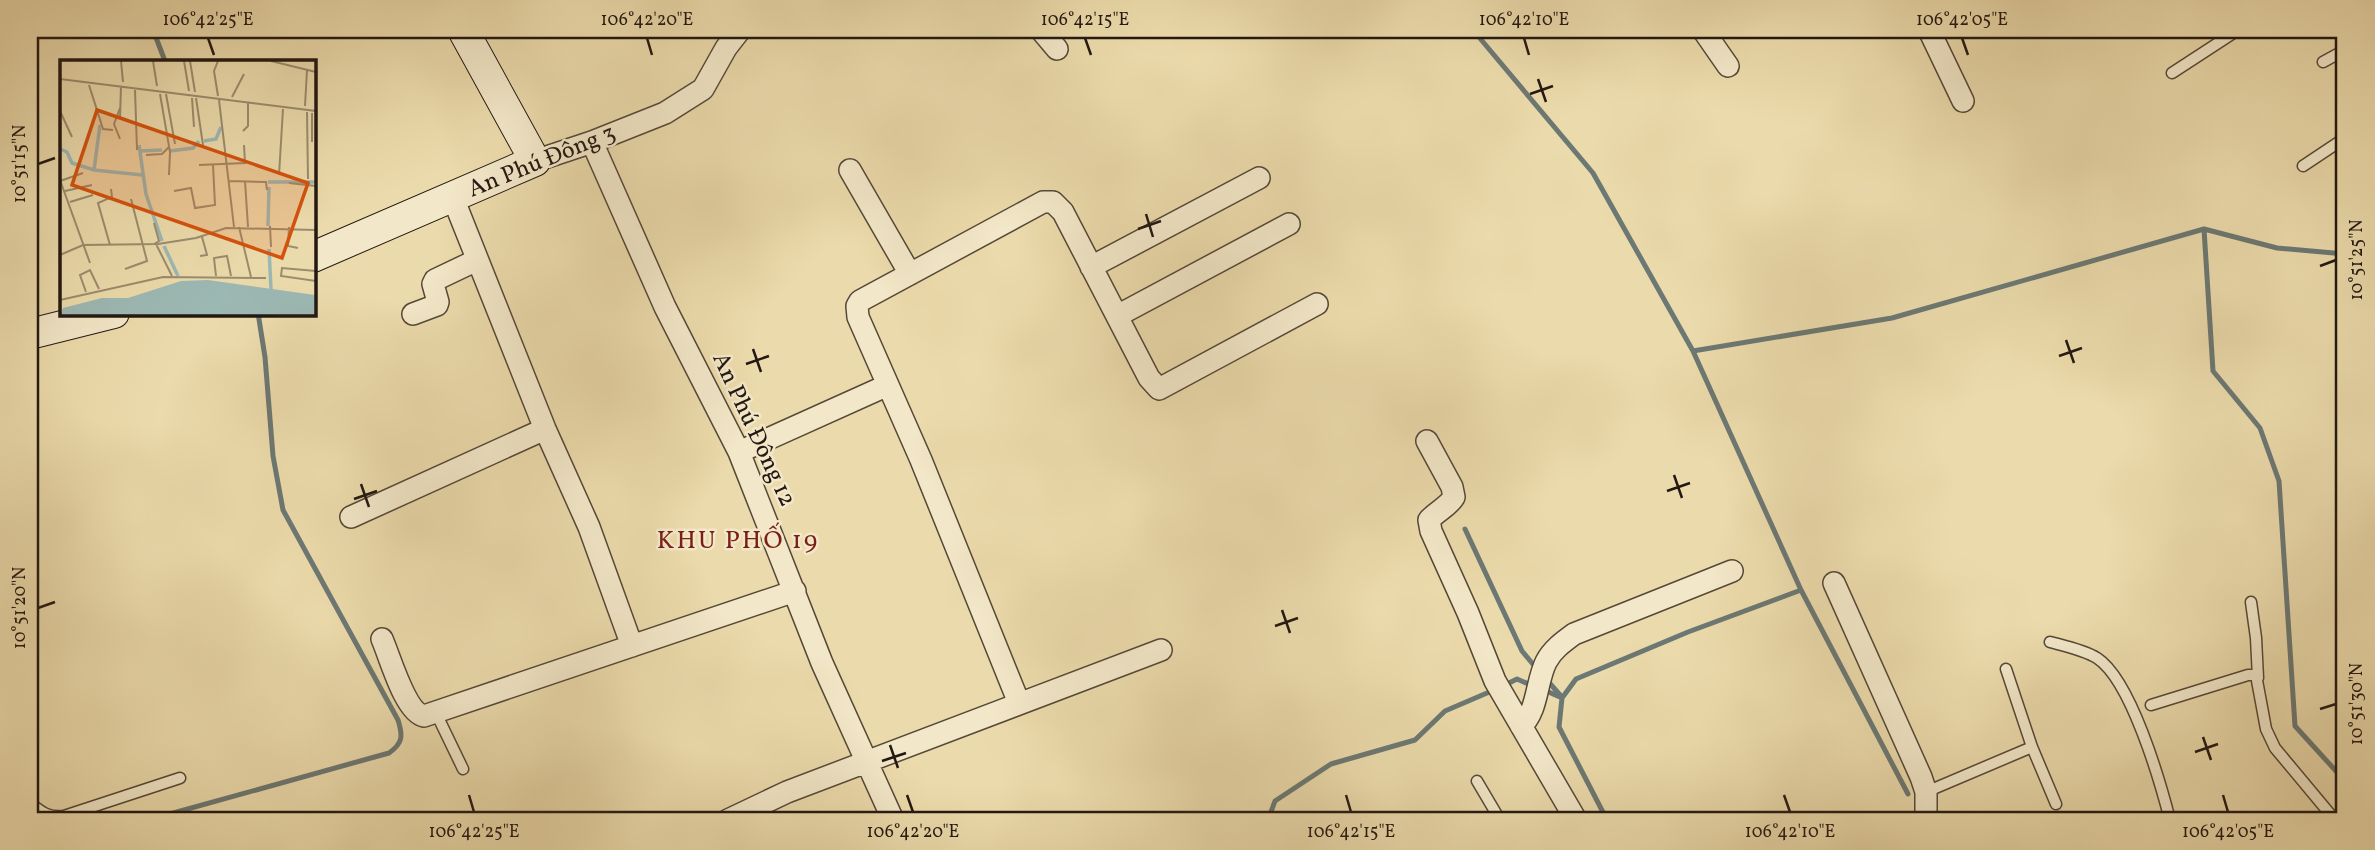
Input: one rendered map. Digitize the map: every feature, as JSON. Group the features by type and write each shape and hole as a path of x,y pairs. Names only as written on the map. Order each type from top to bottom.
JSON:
{"street":[{"path":"463,30 535,161"},
{"name":"An Phú Đông 3","path":"315,256 535,161 665,113 704,89 726,48 740,30"},
{"path":"1041,30 1057,49"},
{"path":"1703,30 1728,66"},
{"path":"1929,30 1964,101"},
{"name":"An Phú Đông 12","path":"592,142 665,307 739,452 822,663 893,820"},
{"path":"850,170 910,274"},
{"path":"1091,267 1259,178"},
{"path":"453,198 545,429 589,527 632,646"},
{"path":"1019,703 921,460 858,317 857,306 865,298 1043,202 1053,202 1063,212 1149,378 1159,389 1317,304"},
{"path":"1117,316 1289,224"},
{"path":"413,314 437,304 435,281 477,260"},
{"path":"30,332 105,315"},
{"path":"739,452 888,385"},
{"path":"351,517 545,429"},
{"path":"1427,441 1452,487 1454,497 1449,505 1436,512 1429,520 1431,531 1495,681 1576,820"},
{"path":"1521,726 1529,716 1545,665 1558,646 1574,634 1732,571"},
{"path":"1834,583 1926,792 1926,820"},
{"path":"382,639 413,710 424,716 795,591"},
{"path":"728,820 787,792 1161,650"}],"lane":[{"path":"2172,73 2238,30"},
{"path":"2323,62 2345,50"},
{"path":"2303,166 2345,138"},
{"path":"2251,602 2256,638 2257,677 2266,729 2275,748 2335,820"},
{"path":"2050,642 2096,658 2111,670 2132,709 2158,774 2171,820"},
{"path":"2006,669 2032,747 2056,804"},
{"path":"2151,705 2248,675 2257,677"},
{"path":"436,713 463,769"},
{"path":"1926,792 2032,747"},
{"path":"30,803 44,815 64,816 180,778"},
{"path":"1477,781 1500,820"}],"waterway":[{"path":"153,30 165,60"},
{"path":"1473,30 1593,173 1693,351 1801,590 1908,794"},
{"path":"2204,229 2213,371 2260,428 2279,481 2295,726 2345,781"},
{"path":"1693,351 1892,318 2204,229 2277,248 2345,254"},
{"path":"148,820 389,753 401,739 398,720 283,510 273,456 265,357 258,315"},
{"path":"1465,529 1522,651 1537,669"},
{"path":"1607,820 1559,727 1562,698 1576,679 1688,632 1801,590"},
{"path":"1503,686 1517,679 1533,686"},
{"path":"1546,679 1560,695"},
{"path":"1542,689 1562,698"},
{"path":"1268,820 1275,801 1331,764 1415,740 1445,711 1494,690"}],"district":[{"name":"KHU PHỐ 19","path":"738,541"}]}
